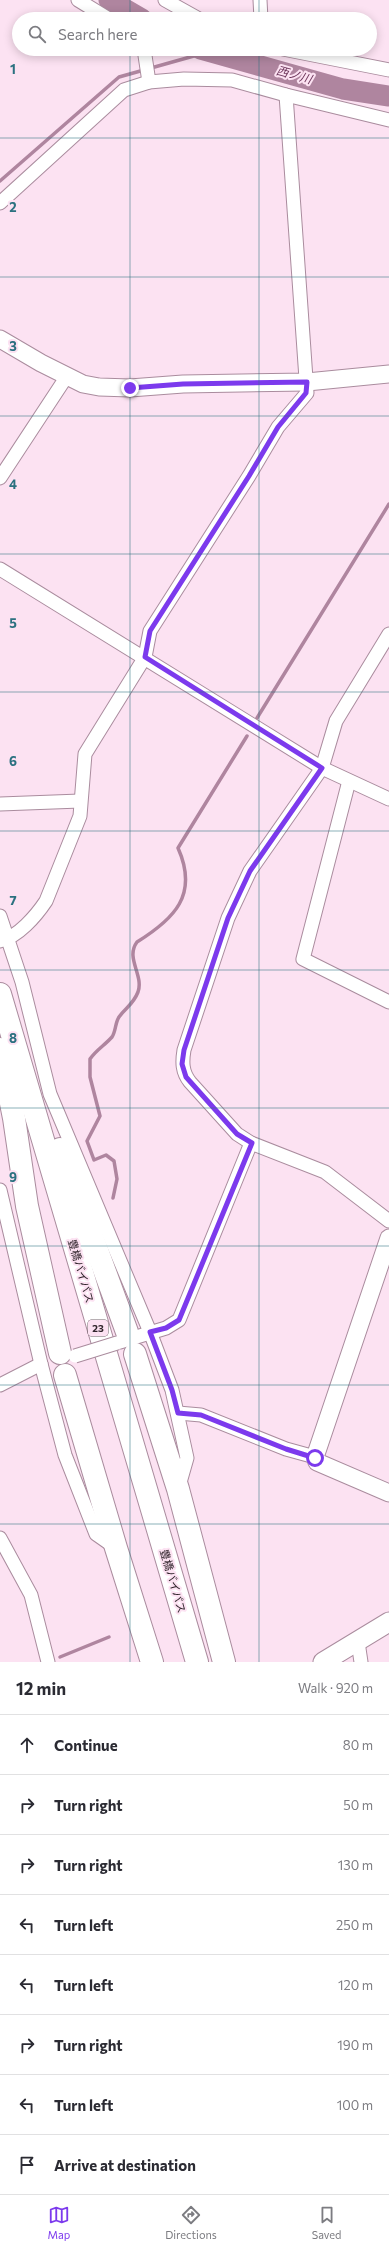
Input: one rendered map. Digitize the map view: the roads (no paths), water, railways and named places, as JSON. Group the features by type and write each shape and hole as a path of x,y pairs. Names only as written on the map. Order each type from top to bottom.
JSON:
{"highway":[{"name":"23","path":"0,995 122,1337"},
{"name":"豊橋バイパス","path":"0,995 196,1662"},
{"path":"0,1048 14,1118 27,1206 68,1354"},
{"path":"136,1354 178,1489 224,1662"},
{"path":"65,1375 116,1548 152,1662"}],"main road":[{"path":"323,1662 389,1622"}],"street":[{"path":"78,0 98,12"},
{"path":"165,0 186,12"},
{"path":"260,0 261,12"},
{"path":"145,56 149,79"},
{"path":"318,56 389,70"},
{"path":"0,203 124,90 149,79 232,80 286,95 389,120"},
{"path":"4,940 39,912 46,901 80,816 80,801 85,754 145,657 150,631 249,476 278,427 306,393 307,382 286,95"},
{"path":"0,339 83,384 99,387 130,388 183,384 307,382 389,374"},
{"path":"0,478 67,376"},
{"path":"0,569 145,657 322,768 389,799"},
{"path":"389,634 336,721 322,768 250,871 228,918 184,1050 182,1064 186,1077 237,1134 252,1143 325,1172 389,1221"},
{"path":"349,781 303,959 389,1002"},
{"path":"0,804 80,801"},
{"path":"0,916 4,940 22,982 50,1094 150,1332 172,1390 187,1458 178,1489"},
{"path":"0,1385 68,1354 122,1337 166,1328 179,1320 252,1143"},
{"path":"0,1190 41,1365 65,1455 96,1534 116,1548"},
{"path":"315,1458 389,1238"},
{"path":"178,1413 201,1415 286,1449 315,1458 317,1462 389,1494"},
{"path":"0,1538 31,1595 48,1662"},
{"path":"358,1642 361,1662"}],"waterway":[{"name":"西ノ川","path":"109,0 130,12"},
{"path":"0,181 119,77 194,56"},
{"name":"西ノ川","path":"225,56 343,89 389,96"},
{"path":"257,718 389,504"},
{"path":"113,1198 117,1179 114,1161 106,1155 94,1160 87,1141 100,1116 90,1077 90,1059 112,1037 119,1017 138,992 139,979 133,954 134,948 137,942 172,915 179,904 184,892 186,879 184,865 178,848 247,736"},
{"path":"60,1657 109,1637"}]}
